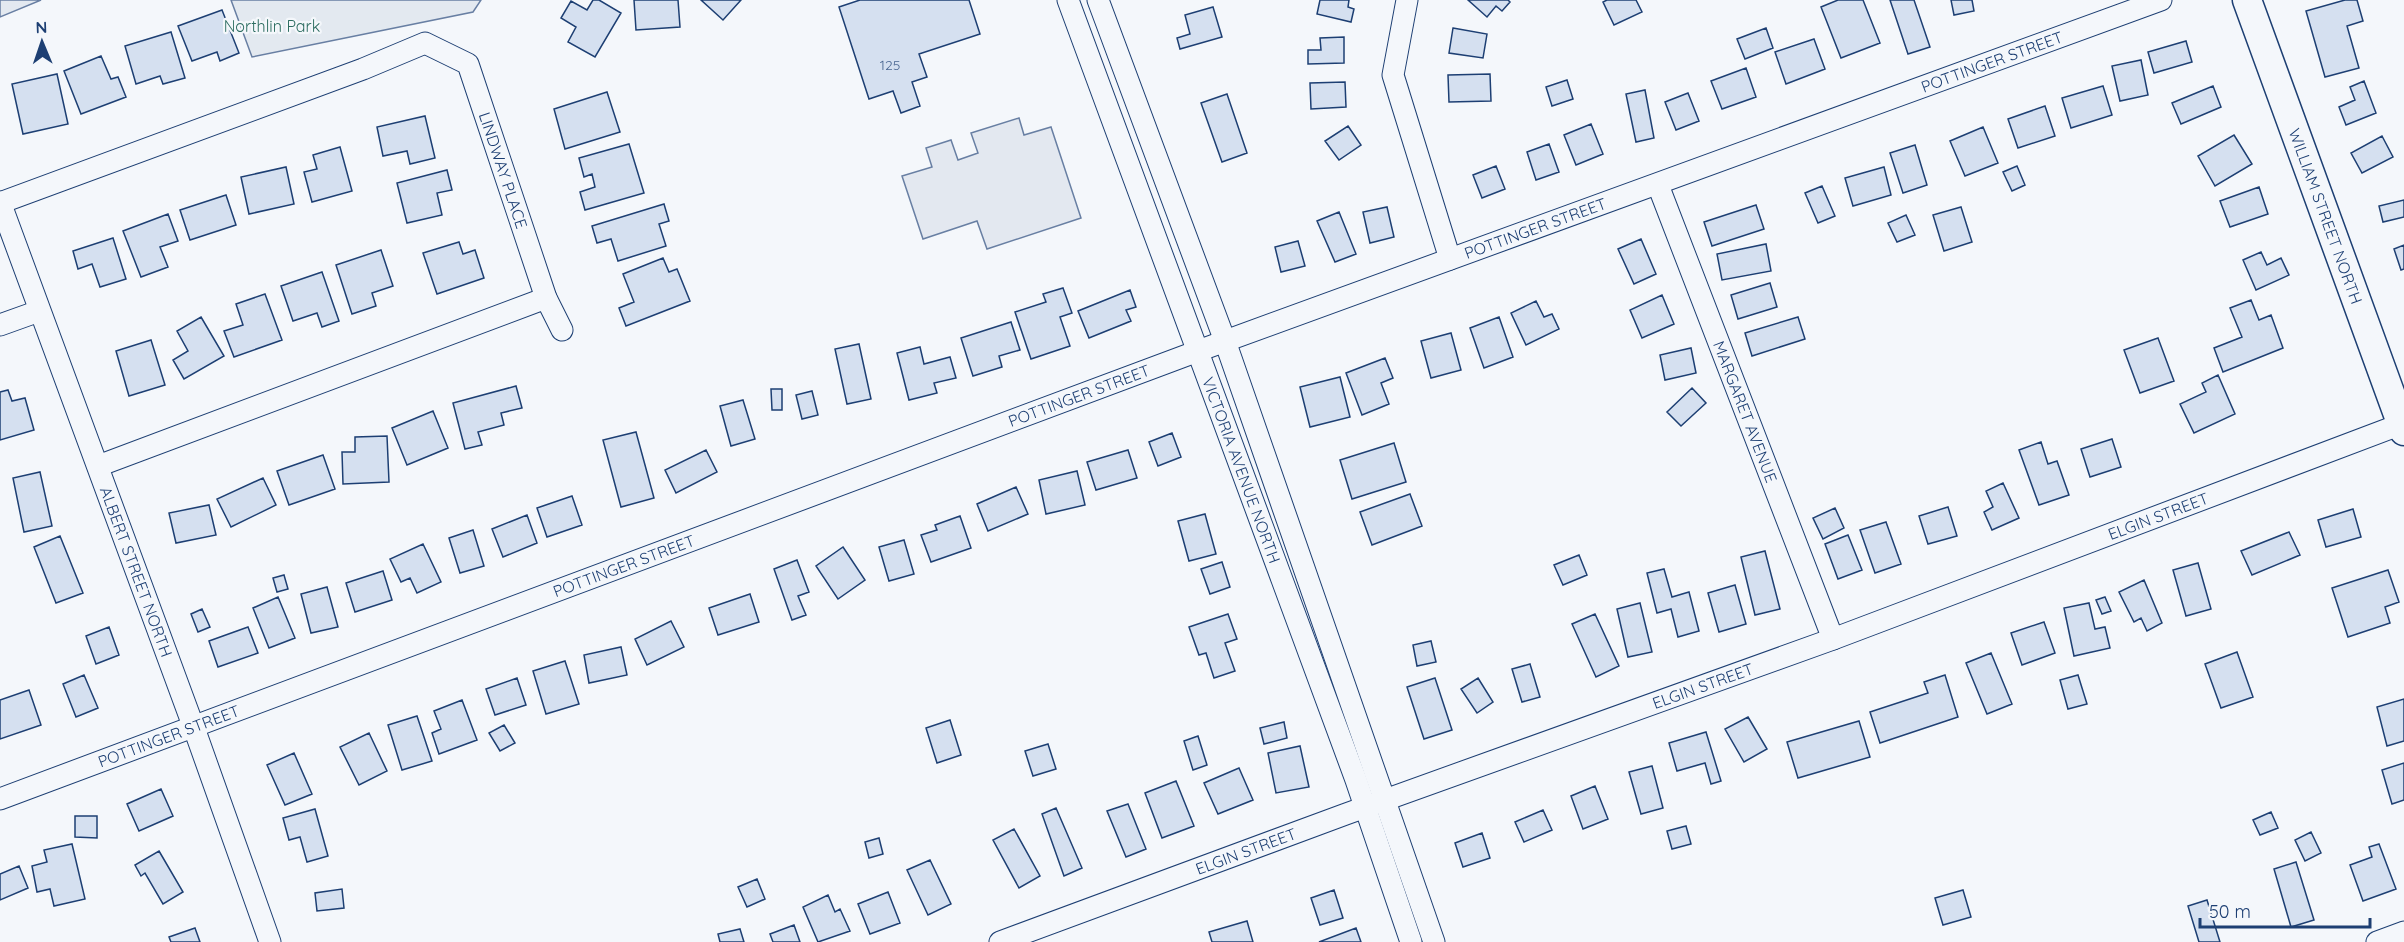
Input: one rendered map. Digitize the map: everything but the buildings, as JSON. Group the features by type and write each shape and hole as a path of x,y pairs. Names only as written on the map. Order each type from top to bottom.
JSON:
{"street":[{"name":"VICTORIA AVENUE NORTH","path":"1068,0 1365,807 1411,942"},
{"name":"VICTORIA AVENUE NORTH","path":"1098,0 1225,341 1434,942"},
{"path":"1407,0 1393,75 1450,259"},
{"name":"POTTINGER STREET","path":"0,799 1225,341 2162,0"},
{"name":"WILLIAM STREET NORTH","path":"2247,0 2403,426"},
{"name":"LINDWAY PLACE","path":"0,203 363,69 425,43 468,64 546,298 562,330"},
{"name":"MARGARET AVENUE","path":"1658,185 1833,639"},
{"name":"ALBERT STREET NORTH","path":"0,203 194,728 270,942"},
{"path":"98,466 546,298"},
{"path":"0,325 39,311"},
{"name":"ELGIN STREET","path":"1000,942 1365,807 1833,639 2403,426"},
{"path":"2377,942 2404,932"}],"green space":[{"path":"0,0 41,0 0,17"},
{"name":"Northlin Park","path":"231,0 481,0 473,12 252,57"}],"shaded area":[{"path":"1019,118 1024,135 1051,127 1081,218 987,249 977,221 923,239 902,176 932,167 926,148 951,140 958,160 978,153 971,133"}]}
